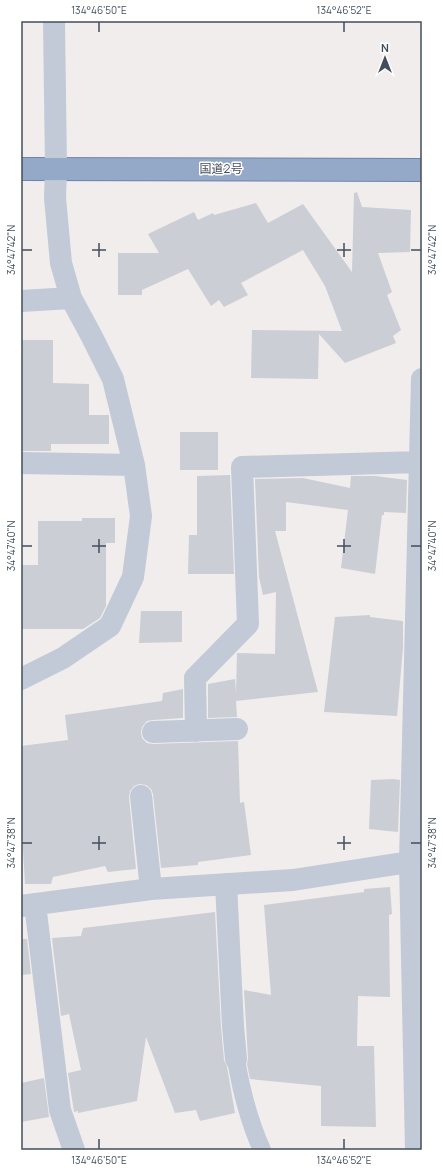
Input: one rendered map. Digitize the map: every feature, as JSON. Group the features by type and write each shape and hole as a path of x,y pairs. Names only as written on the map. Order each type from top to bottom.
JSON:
{"highway":[{"name":"国道2号","path":"21,169 422,170"}],"street":[{"path":"21,678 63,658 110,626 134,578 141,516 134,465 113,380 91,335 70,298 61,263 55,198 54,21"},
{"path":"21,300 70,298"},
{"path":"416,1150 416,861 422,379"},
{"path":"196,731 195,678 248,624 242,467 420,462"},
{"path":"21,463 134,465"},
{"path":"153,732 237,729"},
{"path":"141,796 151,889"},
{"path":"74,1150 60,1110 28,905 151,889 293,880 416,861"},
{"path":"226,884 236,1059"}],"lane":[{"path":"236,1059 240,1086 251,1123 262,1150"}],"building":[{"path":"357,192 362,207 411,210 410,252 378,253 392,292 387,295 401,330 393,336 396,343 345,363 319,334 318,379 251,378 252,330 342,331 325,286 303,250 241,283 248,295 224,307 219,300 211,306 188,269 142,290 142,295 118,295 118,253 159,253 148,234 194,212 198,220 213,213 214,215 256,203 268,223 303,204 352,272 354,193"},
{"path":"21,340 53,340 53,383 89,384 89,415 109,415 109,444 51,444 51,451 21,451"},
{"path":"180,432 218,432 218,470 180,470"},
{"path":"230,475 234,574 188,574 189,535 197,535 197,476"},
{"path":"351,476 375,476 407,480 406,513 384,512 384,515 382,515 375,574 341,568 348,510 286,502 286,531 275,531 318,692 236,701 237,717 208,718 208,684 235,679 236,693 237,653 275,654 276,592 263,595 259,577 255,479 303,478 350,488"},
{"path":"82,518 115,518 115,543 106,543 106,606 100,618 83,629 21,629 21,565 38,565 38,521 82,521"},
{"path":"141,611 182,611 182,642 139,643"},
{"path":"370,615 370,617 403,621 403,648 397,716 324,712 335,617"},
{"path":"183,689 183,718 147,721 142,727 142,738 147,743 153,744 238,741 240,803 244,802 251,855 198,862 198,865 161,868 153,794 151,789 146,785 139,784 134,786 130,791 129,797 136,869 108,872 105,866 53,877 51,884 25,884 21,814 21,746 68,740 65,715 162,701 163,693"},
{"path":"371,780 400,780 398,832 369,829"},
{"path":"390,887 392,914 389,915 390,997 358,996 357,1046 374,1046 376,1127 321,1126 321,1086 250,1079 247,1064 248,1058 244,990 271,995 264,905 364,892 364,889"},
{"path":"215,912 224,1060 227,1067 235,1113 200,1121 196,1110 175,1113 146,1037 137,1101 78,1113 78,1111 74,1112 68,1073 81,1070 69,1014 61,1016 52,938 81,936 83,928"},
{"path":"21,939 27,939 31,974 21,975"},
{"path":"44,1078 49,1117 21,1122 21,1083"}]}
